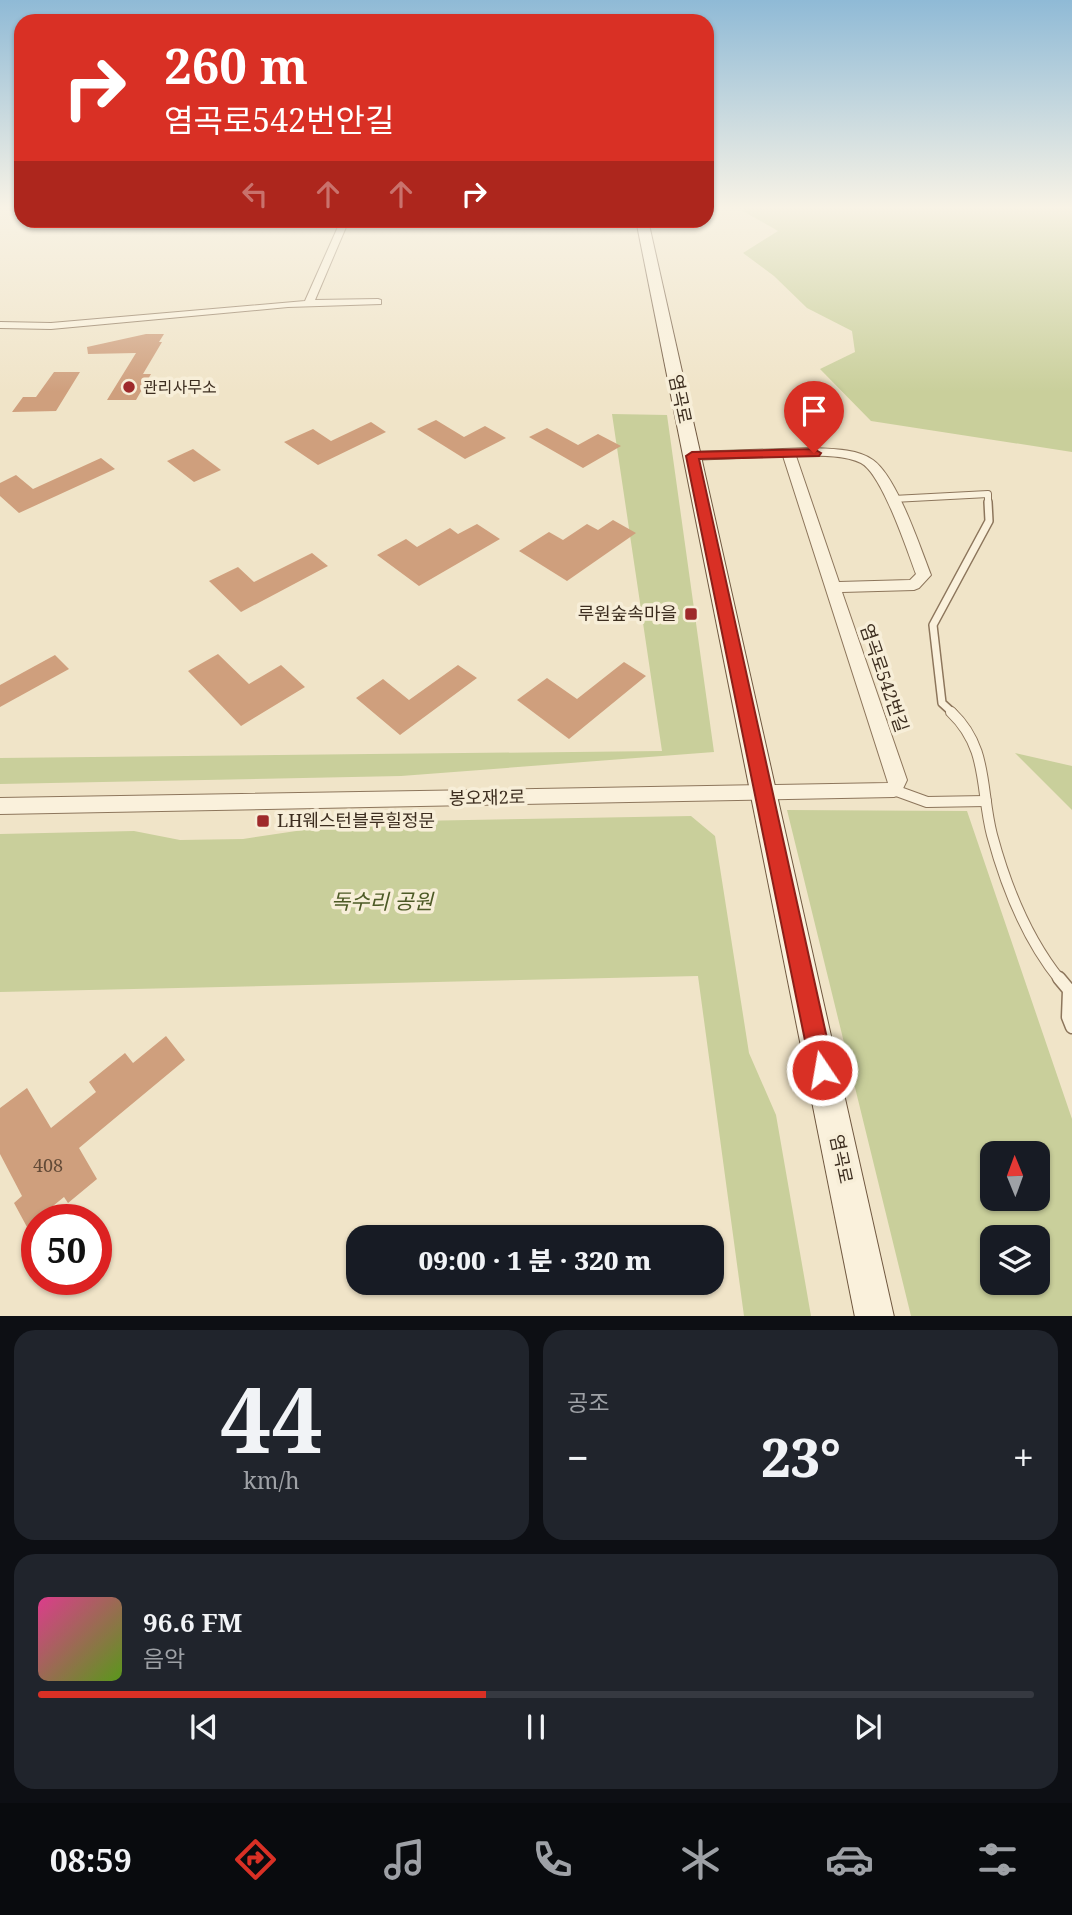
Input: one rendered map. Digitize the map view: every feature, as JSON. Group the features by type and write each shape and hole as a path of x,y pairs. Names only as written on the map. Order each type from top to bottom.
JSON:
{"main road":[{"name":"염곡로","path":"652,269 875,1316"}],"street":[{"path":"309,303 324,269"},
{"path":"0,325 51,326 164,313 309,303 378,302"},
{"path":"692,456 841,452 869,461 893,499 924,575 914,586 833,587"},
{"name":"염곡로542번길","path":"789,454 898,780 894,790"},
{"path":"763,792 894,790"},
{"name":"봉오재2로","path":"0,806 763,792"}],"lane":[{"path":"893,499 988,495 989,521 933,625 942,703 965,725 978,749 992,834 1016,906 1039,954 1069,990 1068,1017 1072,1027"},
{"path":"894,790 927,802 986,801"}],"green space":[{"path":"765,269 1072,269 1072,452 871,421 820,369 855,352 852,331 807,308"},
{"path":"612,414 667,415 714,752 401,776 0,784 0,758 662,751"},
{"path":"1015,753 1072,766 1072,810"},
{"path":"787,810 967,811 1072,1119 1072,1316 911,1316"},
{"name":"독수리 공원","path":"691,816 715,836 749,1053 776,1115 811,1316 744,1316 698,976 0,992 0,834 134,831 180,840 243,839 357,822"}],"building":[{"path":"146,334 164,334 143,374 151,374 136,400 107,400 136,353 88,354 87,347"},
{"path":"54,372 80,372 56,411 12,412 23,397 36,397"},
{"path":"436,420 464,437 485,426 506,438 465,459 417,429"},
{"path":"371,422 386,432 318,465 284,442 313,429 331,441"},
{"path":"547,428 578,445 598,434 621,446 583,468 529,437"},
{"path":"193,449 221,470 194,482 167,461"},
{"path":"101,458 115,469 19,513 0,496 0,483 16,475 33,489"},
{"path":"613,520 636,533 567,581 519,551 549,532 563,540 587,524 598,530"},
{"path":"477,524 500,539 419,586 377,555 406,539 417,547 450,528 458,534"},
{"path":"312,553 328,566 241,612 209,581 238,567 254,582"},
{"path":"218,654 249,684 281,665 305,687 241,726 188,671"},
{"path":"55,655 69,669 0,707 0,685"},
{"path":"624,662 646,676 569,739 517,700 547,678 577,699"},
{"path":"458,665 477,678 400,735 356,698 383,679 409,700"},
{"path":"166,1036 185,1060 79,1148 97,1179 68,1203 64,1197 55,1204 21,1204 21,1216 14,1203 22,1196 0,1154 0,1108 27,1088 51,1128 96,1092 89,1082 125,1053 133,1063"}],"place":[{"name":"관리사무소","path":"129,387"},
{"name":"루원숲속마을","path":"691,614"},
{"name":"LH웨스턴블루힐정문","path":"263,821"}],"route":[{"path":"814,453 692,456 822,1070"}]}
